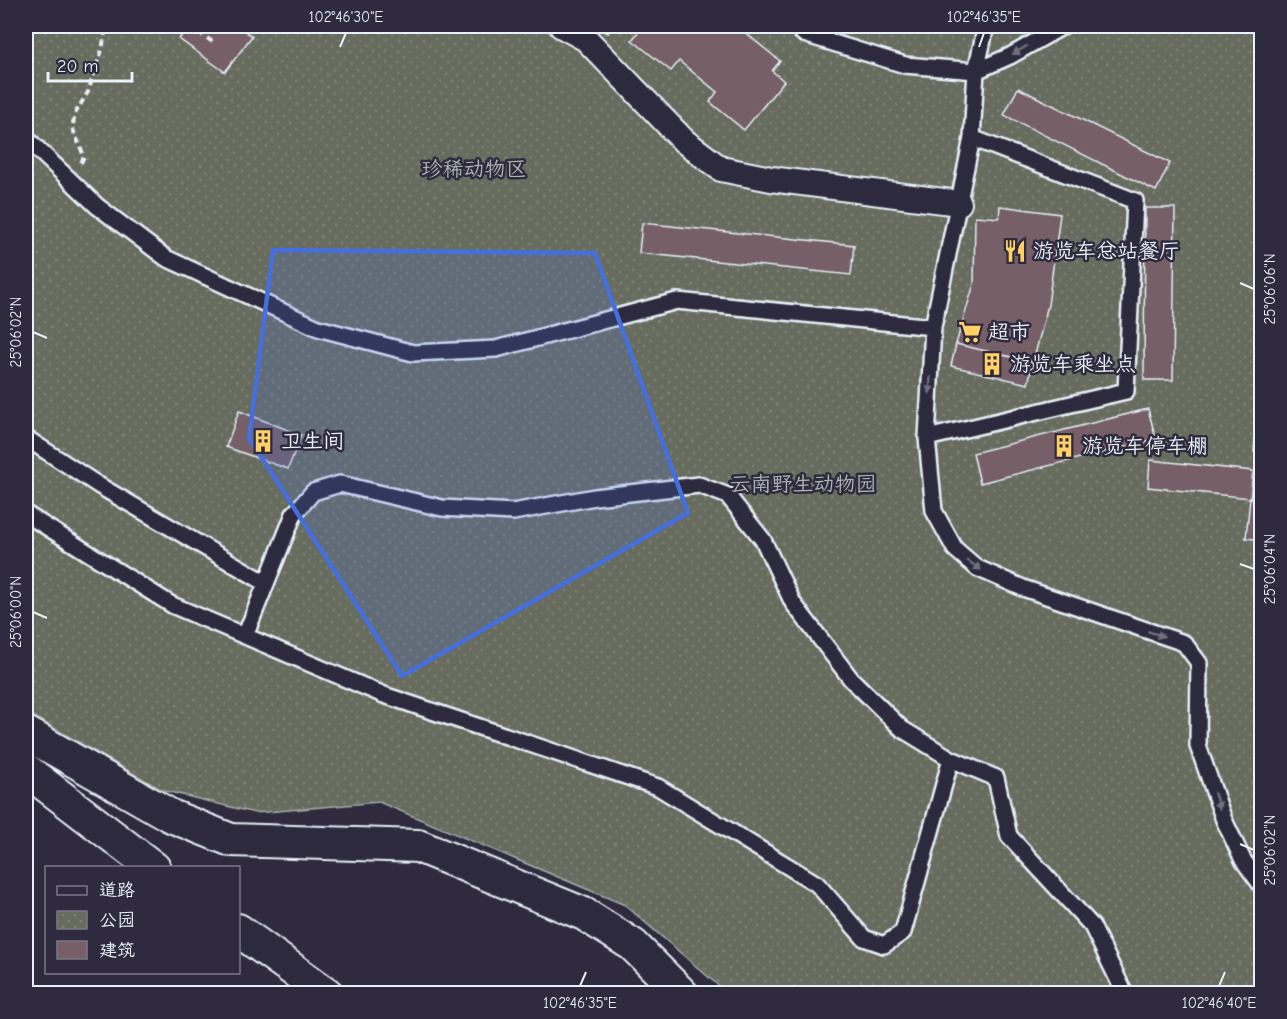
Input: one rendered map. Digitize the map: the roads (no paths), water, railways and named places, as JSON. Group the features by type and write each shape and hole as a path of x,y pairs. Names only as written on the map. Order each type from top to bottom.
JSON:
{"street":[{"path":"562,26 586,39 684,141 721,169 771,179 959,203"},
{"path":"26,733 171,816 231,840 418,846 584,914 633,945 682,993"},
{"path":"26,770 153,866"},
{"path":"240,931 327,993"}],"lane":[{"path":"795,26 804,34 905,65 976,71 1010,56 1063,26"},
{"path":"986,26 976,71 972,138 933,327 927,438 934,511 955,549 977,568 1023,588 1184,643 1199,663 1198,746 1224,820 1243,860 1262,886"},
{"path":"26,138 97,206 166,258 318,328 413,353 496,349 677,301 933,327"},
{"path":"927,438 1126,391 1135,201 972,138"},
{"path":"26,438 98,485 266,583"},
{"path":"245,636 294,514 313,492 340,484 442,508 513,512 595,497 699,485 729,496 763,540 793,603 851,679 902,729 951,759 996,778 1009,836 1092,926 1125,993"},
{"path":"26,514 172,605 384,695 658,787 817,884 864,938 884,945 903,932 951,759"}],"place":[{"name":"游览车总站餐厅","path":"1015,251"},
{"name":"超市","path":"970,332"},
{"name":"游览车乘坐点","path":"992,364"},
{"name":"卫生间","path":"263,441"},
{"name":"游览车停车棚","path":"1064,446"}],"park label":[{"name":"珍稀动物区","path":"474,169"},
{"name":"云南野生动物园","path":"803,484"}]}
